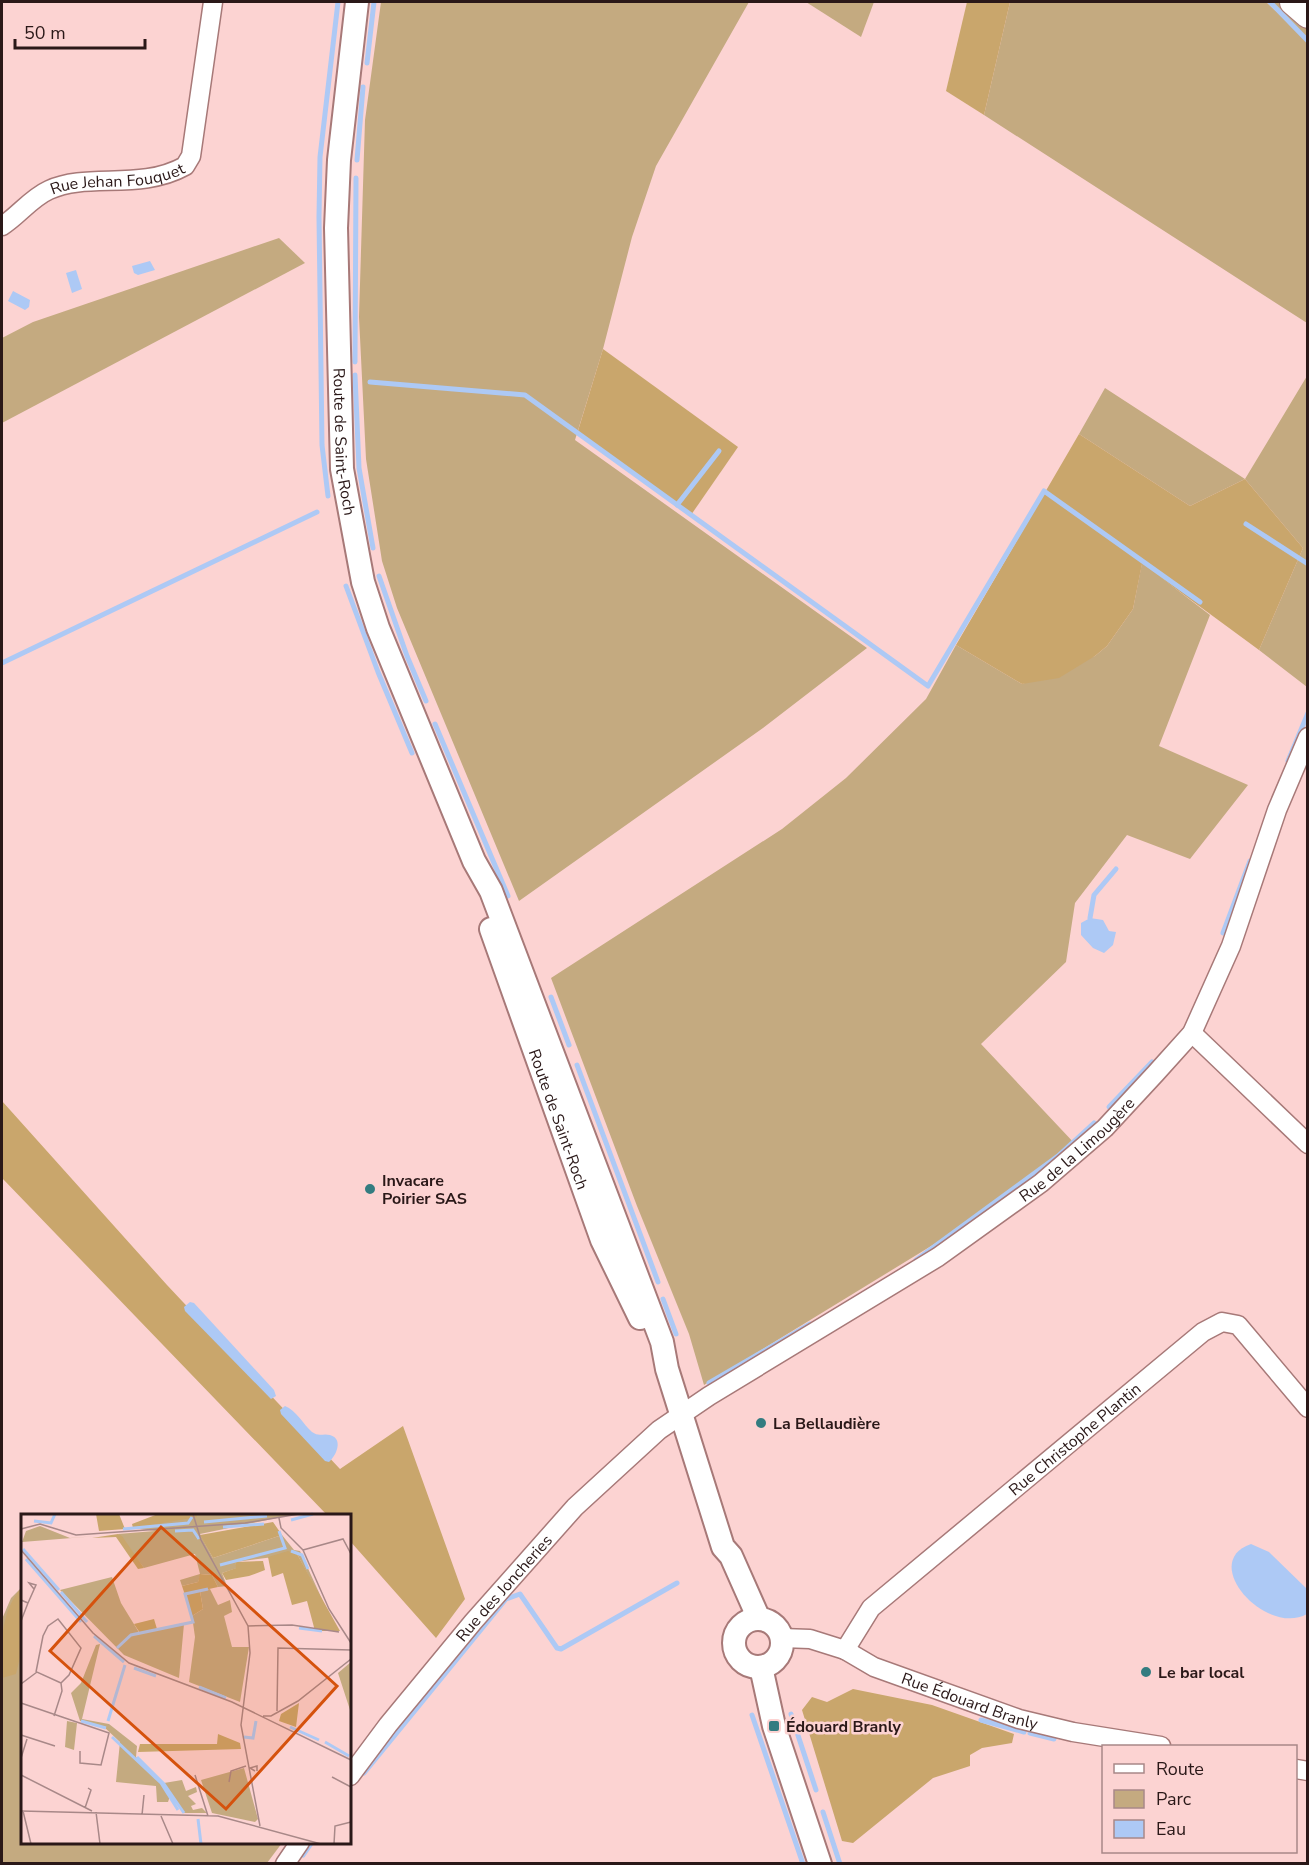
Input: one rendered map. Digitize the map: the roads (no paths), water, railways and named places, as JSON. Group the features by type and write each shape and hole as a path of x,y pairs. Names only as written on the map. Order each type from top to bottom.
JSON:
{"main road":[{"path":"1293,2 1308,15"}],"street":[{"name":"Rue Jehan Fouquet","path":"2,226 49,190 75,184 145,179 185,166 191,156 213,2"},
{"name":"Route de Saint-Roch","path":"357,2 339,160 336,228 342,469 363,582 378,628 474,861 491,891 658,1331 679,1416 723,1547 731,1556 749,1623"},
{"name":"Rue de la Limougère","path":"679,1416 938,1257 1041,1183 1105,1128 1192,1033 1230,946 1276,810 1308,737"},
{"path":"1192,1033 1308,1144"},
{"name":"Rue Christophe Plantin","path":"845,1650 871,1608 1195,1338 1222,1322 1238,1325 1308,1408"},
{"name":"Rue des Joncheries","path":"351,1775 388,1725 473,1622 575,1508 659,1430 679,1416"},
{"path":"749,1623 774,1624 782,1638 780,1654 769,1665 761,1667 745,1664 735,1650 734,1642 749,1623"},
{"name":"Rue Édouard Branly","path":"782,1638 810,1639 845,1650 874,1667 1019,1719 1073,1732 1155,1745"},
{"path":"761,1667 774,1726 820,1863"},
{"path":"285,1863 299,1844"}],"water":[{"path":"150,261 155,270 138,275 134,273 132,266"},
{"path":"76,270 82,289 72,293 66,273"},
{"path":"13,291 30,300 29,307 25,310 8,301"},
{"path":"1090,918 1103,920 1109,931 1116,932 1113,945 1104,953 1093,948 1081,935 1081,923"},
{"path":"190,1302 194,1303 274,1390 276,1396 271,1399 185,1311 184,1307"},
{"path":"285,1406 296,1414 312,1432 330,1435 337,1440 336,1452 329,1462 325,1461 281,1414 280,1410"},
{"path":"1251,1544 1269,1552 1307,1589 1307,1614 1291,1618 1274,1615 1257,1607 1244,1594 1235,1580 1232,1566 1237,1553"}],"waterway":[{"path":"328,496 322,445 320,157 338,2"},
{"path":"367,63 374,2"},
{"path":"1270,2 1308,41"},
{"path":"357,160 363,87"},
{"path":"355,362 356,178"},
{"path":"355,375 359,468 373,548"},
{"path":"370,382 525,395 928,686 1044,491 1200,602"},
{"path":"677,505 719,451"},
{"path":"2,663 317,512"},
{"path":"1246,524 1308,564"},
{"path":"379,576 407,656 426,701"},
{"path":"346,586 378,672 412,753"},
{"path":"1288,761 1308,713"},
{"path":"435,724 508,896"},
{"path":"1223,933 1250,861"},
{"path":"1090,918 1094,895 1116,869"},
{"path":"551,997 569,1045"},
{"path":"1109,1107 1152,1062"},
{"path":"577,1065 658,1282"},
{"path":"916,1260 1058,1156 1094,1123"},
{"path":"663,1299 676,1334"},
{"path":"709,1383 810,1324"},
{"path":"364,1773 506,1599 520,1594 557,1648 561,1649 677,1583"},
{"path":"791,1714 816,1790"},
{"path":"752,1715 803,1864"},
{"path":"981,1720 1024,1732"},
{"path":"1030,1733 1054,1739"},
{"path":"823,1812 840,1864"},
{"path":"303,1855 311,1844"}],"place":[{"name":"Invacare Poirier SAS","path":"370,1189"},
{"name":"La Bellaudière","path":"761,1423"},
{"name":"Le bar local","path":"1146,1672"},
{"name":"Édouard Branly","path":"774,1726"}]}
